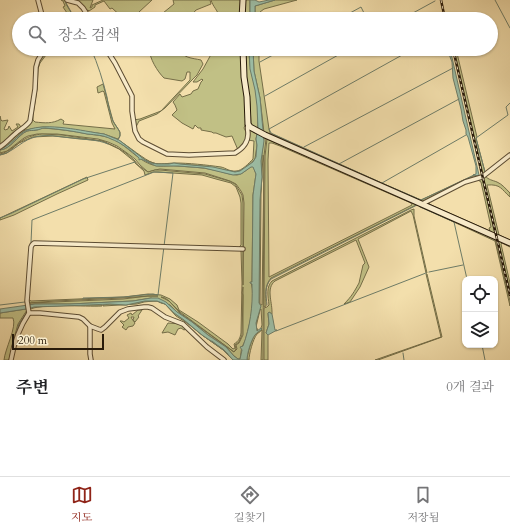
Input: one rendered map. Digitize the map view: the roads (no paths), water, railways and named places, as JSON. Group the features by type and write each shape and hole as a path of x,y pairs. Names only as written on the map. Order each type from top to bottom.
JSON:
{"main road":[{"path":"242,0 242,12"},
{"path":"243,56 248,124 250,127 510,243"}],"street":[{"path":"38,0 41,12"},
{"path":"67,0 78,2 86,12"},
{"path":"0,147 6,144 16,133 27,126 30,121 37,64 41,56"},
{"path":"110,56 132,96 132,111 135,131 139,139 167,154 189,155 235,153 246,143 248,124"},
{"path":"422,204 465,182 482,177 510,155"},
{"path":"11,360 13,348 21,326 29,312 27,304 31,247 34,243 243,249"},
{"path":"29,312 80,317 90,326 101,330 120,312 128,309 148,307 165,317 183,324 207,347 224,360"},
{"path":"90,326 91,360"}],"waterway":[{"path":"495,0 510,28"},
{"path":"65,1 71,12"},
{"path":"415,12 435,1"},
{"path":"352,12 361,7 364,12"},
{"path":"94,56 102,79 112,118 120,132 120,137 118,140"},
{"path":"260,62 271,56"},
{"path":"265,96 336,56"},
{"path":"400,56 269,129 271,133 421,200 474,175"},
{"path":"304,147 453,68"},
{"path":"339,164 459,99"},
{"path":"485,172 476,138 508,115 506,107 510,103"},
{"path":"382,183 466,135"},
{"path":"0,155 28,140 42,136 95,140 108,144"},
{"path":"0,218 83,179 135,162"},
{"path":"31,243 32,220 154,172 173,173 158,295 153,294 83,299"},
{"path":"267,305 266,288 271,279 417,205"},
{"path":"420,207 454,222 466,276"},
{"path":"429,272 463,265"},
{"path":"276,331 426,273"},
{"path":"0,305 25,302"},
{"path":"13,344 19,324 27,312 26,308"},
{"path":"212,341 228,354"},
{"path":"483,348 485,360"},
{"path":"403,353 404,360"}],"railway":[{"path":"441,0 444,12"},
{"path":"455,56 510,295"}]}
